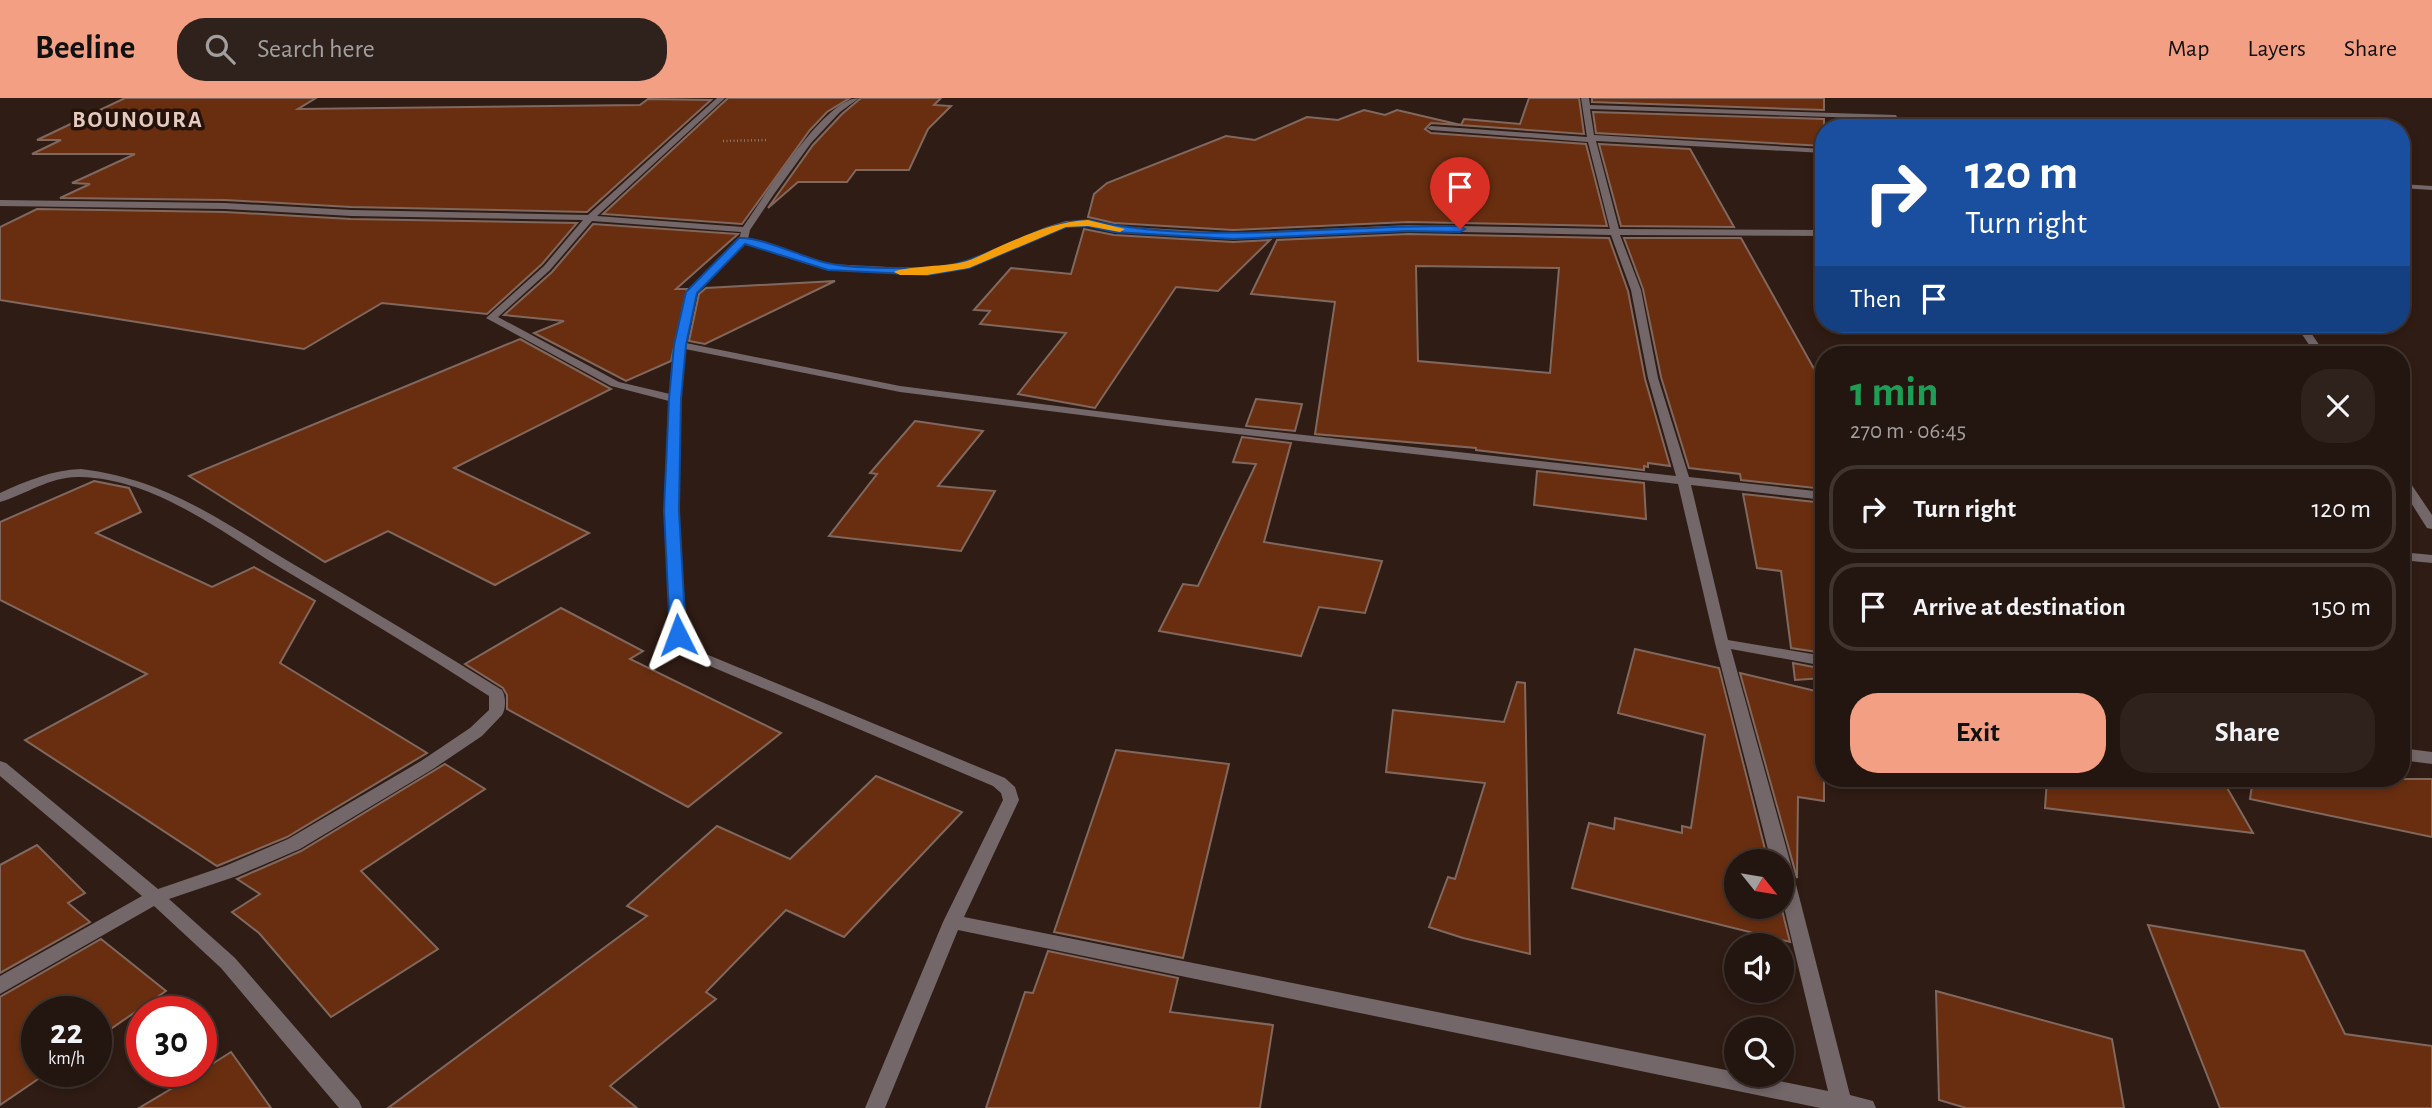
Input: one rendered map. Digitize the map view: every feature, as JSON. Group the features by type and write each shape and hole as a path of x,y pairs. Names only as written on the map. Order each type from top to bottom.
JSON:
{"street":[{"path":"675,399 615,384 491,318 547,268 590,218 721,98"},
{"path":"855,98 835,111 810,138 744,235 692,292 680,345 675,399 672,510 681,646 696,655 999,782 1009,791 1011,800 952,922 876,1108"},
{"path":"1777,849 1722,643 1684,481 1653,378 1636,290 1615,232 1585,102 1893,117"},
{"path":"1431,128 1815,151"},
{"path":"2410,187 2432,188"},
{"path":"0,203 225,206 351,213 590,218 744,235 828,267 927,272 965,265 1049,229 1066,224 1088,223 1114,229 1233,236 1408,228 1815,233"},
{"path":"680,345 900,389 1815,495"},
{"path":"0,498 38,482 78,473 110,476 161,492 417,643 497,694 497,710 476,732 294,844 232,871 155,897 0,986"},
{"path":"2410,492 2432,525"},
{"path":"2410,557 2432,559"},
{"path":"1722,643 1815,659"},
{"path":"2410,755 2432,758"},
{"path":"0,767 155,897 228,963 352,1108"},
{"path":"1794,914 1843,1106"},
{"path":"952,922 1843,1106 1866,1108"}],"path":[{"path":"673,141 810,138"}],"building":[{"path":"125,98 316,98 298,109 640,105 648,99 711,100 587,212 351,207 225,200 60,198 90,184 72,183 135,154 32,154 61,140 37,140"},
{"path":"728,98 850,98 827,112 810,130 742,224 603,214"},
{"path":"861,98 941,98 934,105 951,106 928,129 909,170 856,170 847,182 798,182 768,208 813,145"},
{"path":"1529,98 1579,98 1584,134 1431,123 1425,129 1431,133 1586,144 1607,226 1408,222 1233,230 1114,223 1088,217 1094,194 1107,183 1226,136 1255,140 1307,117 1338,120 1364,110 1385,115 1397,110 1461,125 1464,119 1520,124"},
{"path":"1592,98 1824,98 1824,110 1592,102"},
{"path":"1593,112 1824,119 1815,119 1815,145 1596,133"},
{"path":"1599,144 1690,149 1734,227 1621,226"},
{"path":"37,209 577,223 542,264 487,314 382,303 304,349 0,300 0,227"},
{"path":"593,224 738,234 676,289 687,289 671,361 626,381 534,333 564,321 504,315 552,272"},
{"path":"1084,229 1114,235 1233,242 1270,240 1218,291 1176,287 1095,408 1018,394 1066,333 980,324 990,311 974,310 1011,268 1071,274"},
{"path":"1408,234 1609,238 1628,291 1645,379 1670,466 1648,463 1644,470 1476,448 1315,434 1335,302 1251,294 1277,240","holes":["1416,266 1559,268 1550,373 1418,361"]},
{"path":"1624,238 1741,238 1815,371 1815,488 1741,480 1740,474 1689,468 1661,377 1643,289"},
{"path":"835,281 705,344 689,341 699,294 706,288"},
{"path":"520,339 611,389 454,468 589,533 495,585 388,531 325,562 189,476"},
{"path":"1256,399 1302,404 1295,431 1246,426"},
{"path":"915,421 983,431 938,486 995,491 961,551 829,536 877,474 870,473"},
{"path":"1242,437 1291,443 1264,542 1382,561 1365,613 1319,607 1301,656 1159,631 1183,584 1198,586 1256,464 1233,462"},
{"path":"1537,471 1644,483 1646,519 1534,505"},
{"path":"94,481 129,488 141,512 96,533 212,587 254,567 315,601 280,663 427,753 287,837 217,866 25,740 147,674 0,600 0,522"},
{"path":"1743,494 1815,502 1815,652 1791,648 1781,571 1757,568"},
{"path":"561,608 643,651 630,659 781,733 688,807 507,709 507,695 503,688 465,664"},
{"path":"1635,649 1719,668 1765,849 1724,849 1724,919 1784,919 1788,933 1754,933 1572,888 1589,823 1614,829 1615,818 1682,833 1682,826 1691,828 1705,735 1618,713"},
{"path":"1793,663 1815,667 1815,679 1795,680"},
{"path":"1740,673 1815,691 1815,787 1824,787 1824,801 1798,797 1797,878 1794,849 1789,849"},
{"path":"1517,682 1525,683 1530,954 1429,927 1448,877 1455,879 1485,783 1386,772 1393,710 1504,722"},
{"path":"1116,750 1229,764 1183,958 1054,932"},
{"path":"445,764 485,789 361,871 438,949 331,1017 259,933 232,912 260,894 237,879 301,851"},
{"path":"876,776 962,812 844,937 786,910 706,992 716,999 610,1086 637,1108 388,1108 647,916 627,906 717,826 790,859"},
{"path":"2410,779 2432,779 2432,837 2250,799 2252,787 2410,787"},
{"path":"2046,787 2227,787 2253,833 2045,808"},
{"path":"37,845 85,893 68,903 90,922 0,973 0,865"},
{"path":"2148,925 2304,951 2345,1034 2432,1046 2432,1108 2220,1108"},
{"path":"101,939 166,991 159,996 126,996 126,1018 112,1028 112,996 21,996 21,1087 26,1087 0,1105 0,997"},
{"path":"1048,951 1178,978 1170,1012 1273,1025 1260,1108 986,1108 1025,992 1033,993"},
{"path":"1936,991 2112,1039 2124,1108 1966,1108 1939,1100"},
{"path":"231,1052 271,1108 139,1108 174,1087 217,1087 217,1061"}],"slow traffic":[{"path":"900,272 927,272 965,265 1066,224 1088,223 1120,229"}],"district":[{"name":"BOUNOURA","path":"138,119"}],"route":[{"path":"678,635 672,510 675,399 680,345 692,292 743,240 828,267 927,272 965,265 1066,224 1088,223 1114,229 1233,236 1408,228 1460,229"}]}
